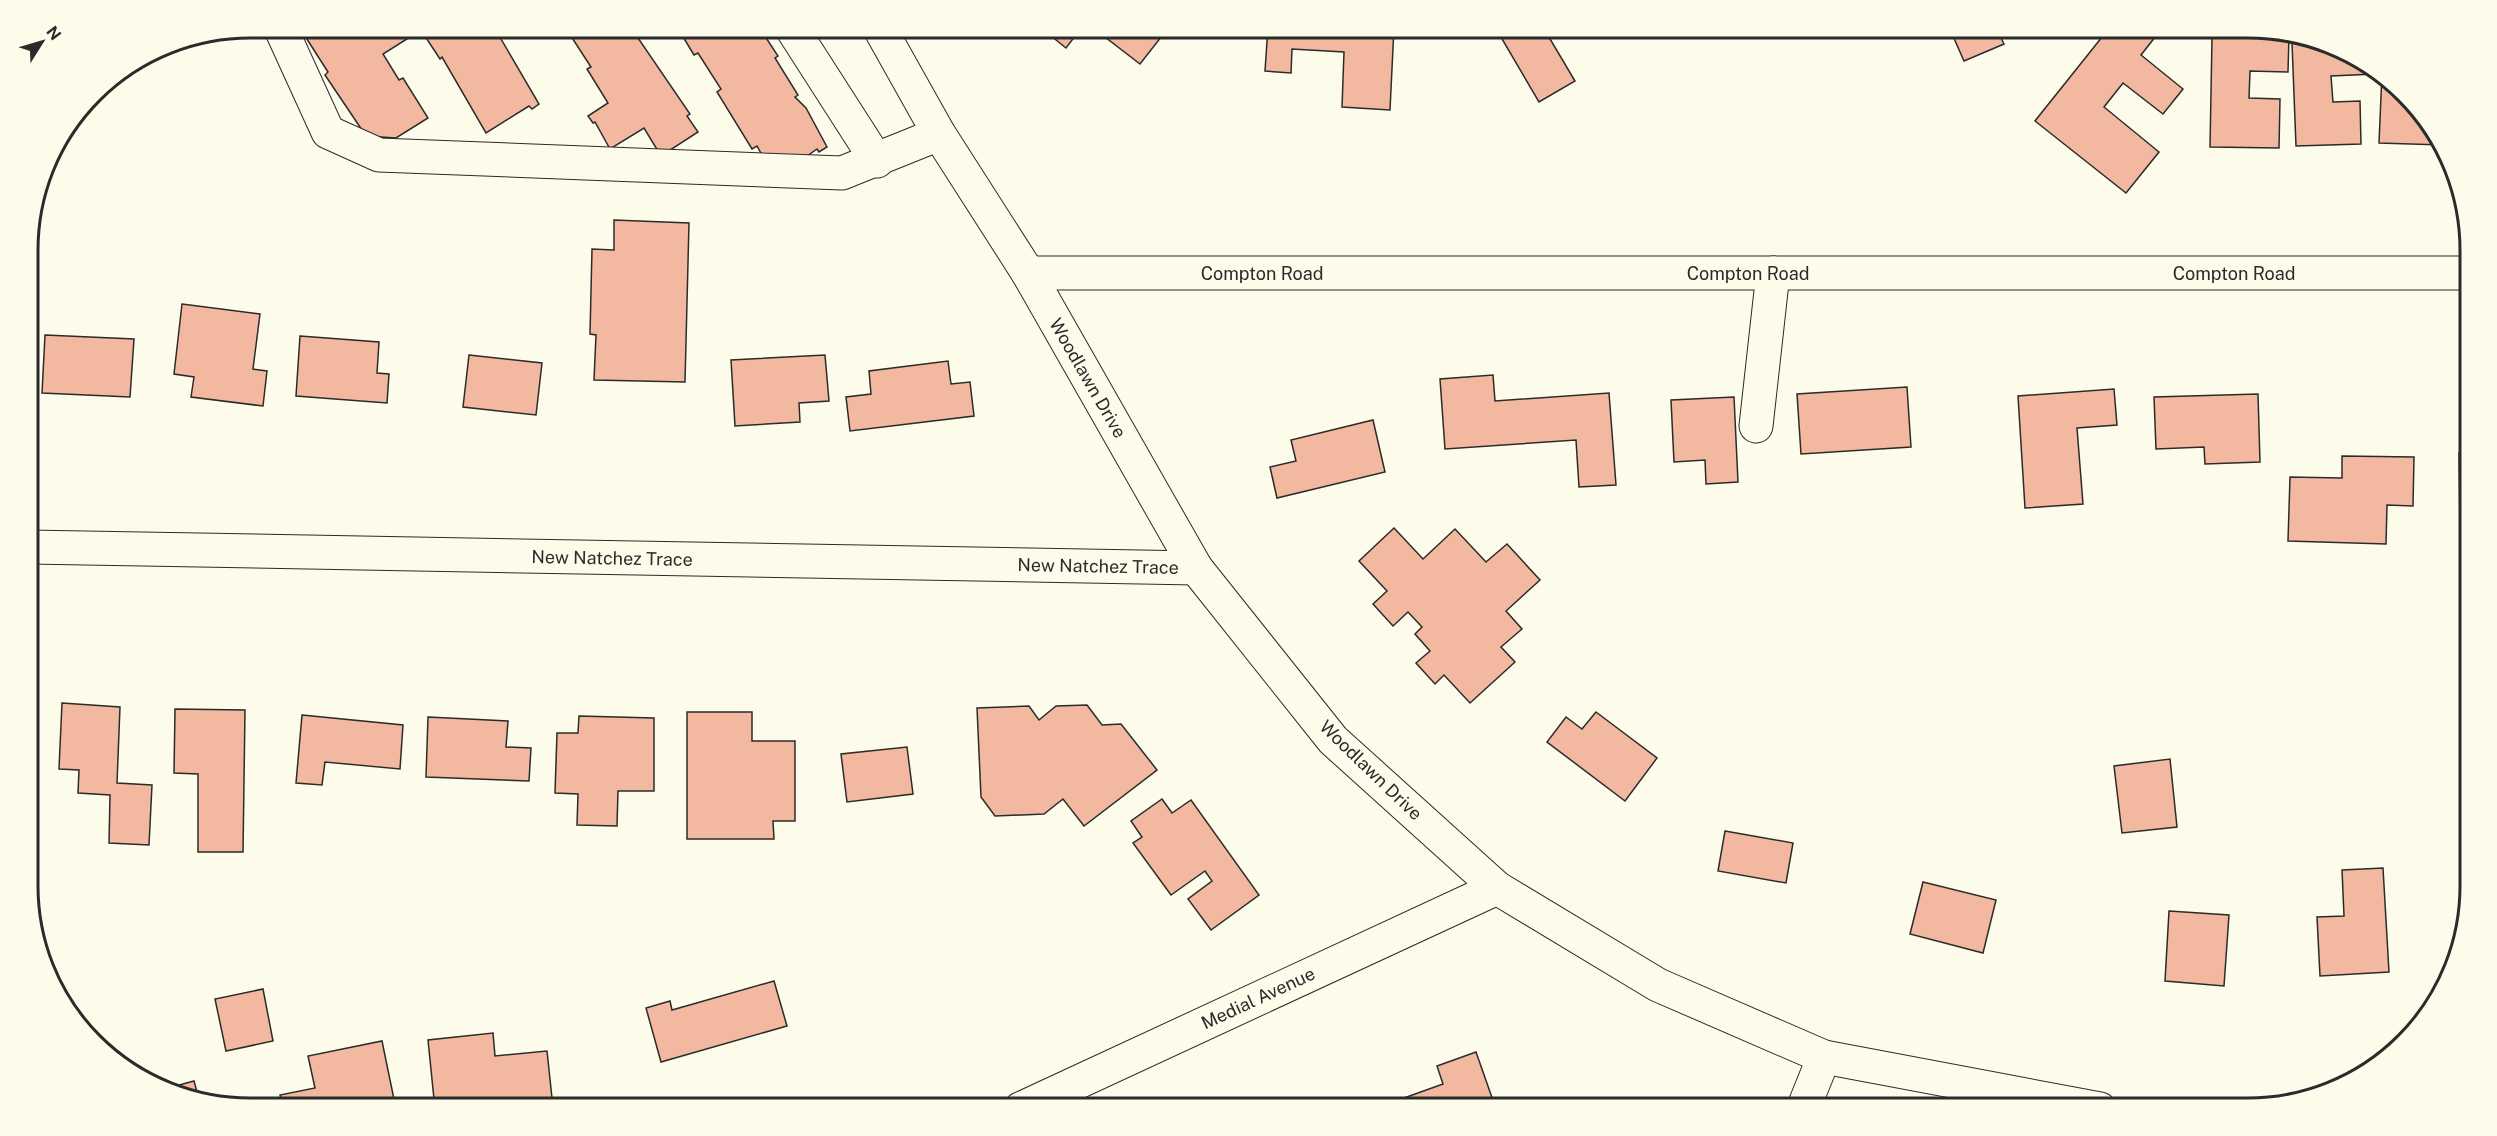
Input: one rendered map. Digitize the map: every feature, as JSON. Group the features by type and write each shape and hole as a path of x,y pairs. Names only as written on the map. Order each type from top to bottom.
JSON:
{"street":[{"path":"285,38 327,132 379,155 842,173 939,134"},
{"path":"798,38 877,160"},
{"name":"Woodlawn Drive","path":"885,38 939,134 1028,273 1196,568 1333,740 1497,888 1658,986 1824,1057 2042,1098"},
{"name":"Compton Road","path":"1028,273 2460,273"},
{"path":"1756,426 1773,273"},
{"name":"New Natchez Trace","path":"38,547 1196,568"},
{"name":"Medial Avenue","path":"1044,1098 1497,888"},
{"path":"1807,1098 1824,1057"}],"building":[{"path":"306,38 408,38 383,54 399,80 403,78 428,118 396,138 366,136 325,75 328,72"},
{"path":"426,38 500,38 539,104 532,109 529,106 486,133 442,57 440,59"},
{"path":"572,38 638,38 690,114 687,116 698,132 661,156 644,128 610,149 595,122 593,123 588,116 608,103 587,69 591,67"},
{"path":"684,38 766,38 778,56 775,58 798,95 795,97 806,108 827,147 819,152 817,149 807,156 763,157 757,146 752,149 717,92 721,89 698,53 694,55"},
{"path":"1054,38 1074,38 1066,48"},
{"path":"1106,38 1160,38 1140,64"},
{"path":"1267,38 1393,38 1390,110 1342,107 1344,52 1292,49 1291,73 1265,71"},
{"path":"1501,38 1550,38 1575,81 1539,102"},
{"path":"1954,38 2001,38 2004,44 1964,61"},
{"path":"2101,38 2154,38 2141,55 2183,89 2163,114 2123,83 2104,107 2159,152 2126,193 2035,121"},
{"path":"2212,38 2261,38 2289,42 2288,72 2250,71 2249,98 2280,99 2279,148 2210,147"},
{"path":"2292,43 2341,59 2367,74 2331,76 2333,102 2360,101 2361,144 2296,146"},
{"path":"2381,85 2407,110 2431,145 2379,143"},
{"path":"614,220 689,223 685,382 594,380 596,335 590,334 592,249 614,250"},
{"path":"182,304 260,314 253,369 267,371 263,406 191,397 194,377 174,374"},
{"path":"45,335 134,339 130,397 42,393"},
{"path":"300,336 379,342 377,373 389,374 387,403 296,396"},
{"path":"469,355 542,363 536,415 463,407"},
{"path":"825,355 829,401 799,403 800,422 735,426 731,360"},
{"path":"948,361 951,384 970,382 974,416 850,431 846,397 871,394 869,371"},
{"path":"1493,375 1495,401 1609,393 1616,485 1579,487 1576,440 1445,449 1440,379"},
{"path":"1907,387 1911,447 1801,454 1797,394"},
{"path":"2114,389 2117,425 2077,428 2083,504 2025,508 2018,396"},
{"path":"2258,394 2260,462 2205,464 2204,447 2156,449 2154,397"},
{"path":"1734,397 1738,482 1706,484 1705,460 1674,462 1671,400"},
{"path":"1373,420 1385,472 1277,498 1270,467 1296,461 1291,440"},
{"path":"2459,453 2460,453 2460,528"},
{"path":"2342,456 2414,457 2413,506 2387,505 2386,544 2288,541 2290,477 2342,478"},
{"path":"1394,528 1423,559 1455,529 1486,562 1507,544 1540,580 1506,611 1522,629 1501,647 1515,662 1470,703 1444,675 1435,684 1416,663 1430,651 1415,634 1422,627 1408,612 1393,626 1373,604 1387,591 1359,561"},
{"path":"62,703 120,707 117,783 152,785 149,845 109,843 110,795 78,793 79,770 59,769"},
{"path":"1087,705 1102,725 1121,724 1157,770 1084,826 1063,799 1044,814 995,816 981,797 977,708 1029,706 1039,720 1056,706"},
{"path":"175,709 245,710 243,852 198,852 198,774 174,773"},
{"path":"687,712 752,712 752,741 795,741 795,821 773,821 774,839 687,839"},
{"path":"1596,712 1657,758 1625,801 1547,742 1566,717 1582,729"},
{"path":"302,715 403,725 400,769 325,762 322,785 296,783"},
{"path":"579,716 654,718 654,791 618,791 617,826 577,825 578,794 555,793 557,733 578,733"},
{"path":"428,717 508,721 506,747 531,748 529,781 426,777"},
{"path":"907,747 913,794 847,802 841,754"},
{"path":"2170,759 2177,827 2122,833 2114,766"},
{"path":"1162,799 1172,813 1191,800 1259,895 1211,930 1188,899 1212,881 1205,871 1171,895 1133,843 1142,837 1131,821"},
{"path":"1725,831 1793,843 1786,883 1718,871"},
{"path":"2383,868 2389,972 2320,976 2317,917 2344,916 2342,870"},
{"path":"1923,882 1996,900 1983,953 1910,934"},
{"path":"2169,911 2229,915 2224,986 2165,981"},
{"path":"774,981 787,1026 661,1062 646,1008 670,1001 672,1010"},
{"path":"263,989 273,1041 226,1051 215,999"},
{"path":"493,1033 495,1056 547,1051 552,1098 434,1098 428,1040"},
{"path":"382,1041 394,1098 281,1098 280,1095 315,1088 308,1056"},
{"path":"1476,1052 1492,1098 1404,1098 1443,1084 1437,1066"},
{"path":"194,1081 197,1091 181,1087 177,1086"}]}
